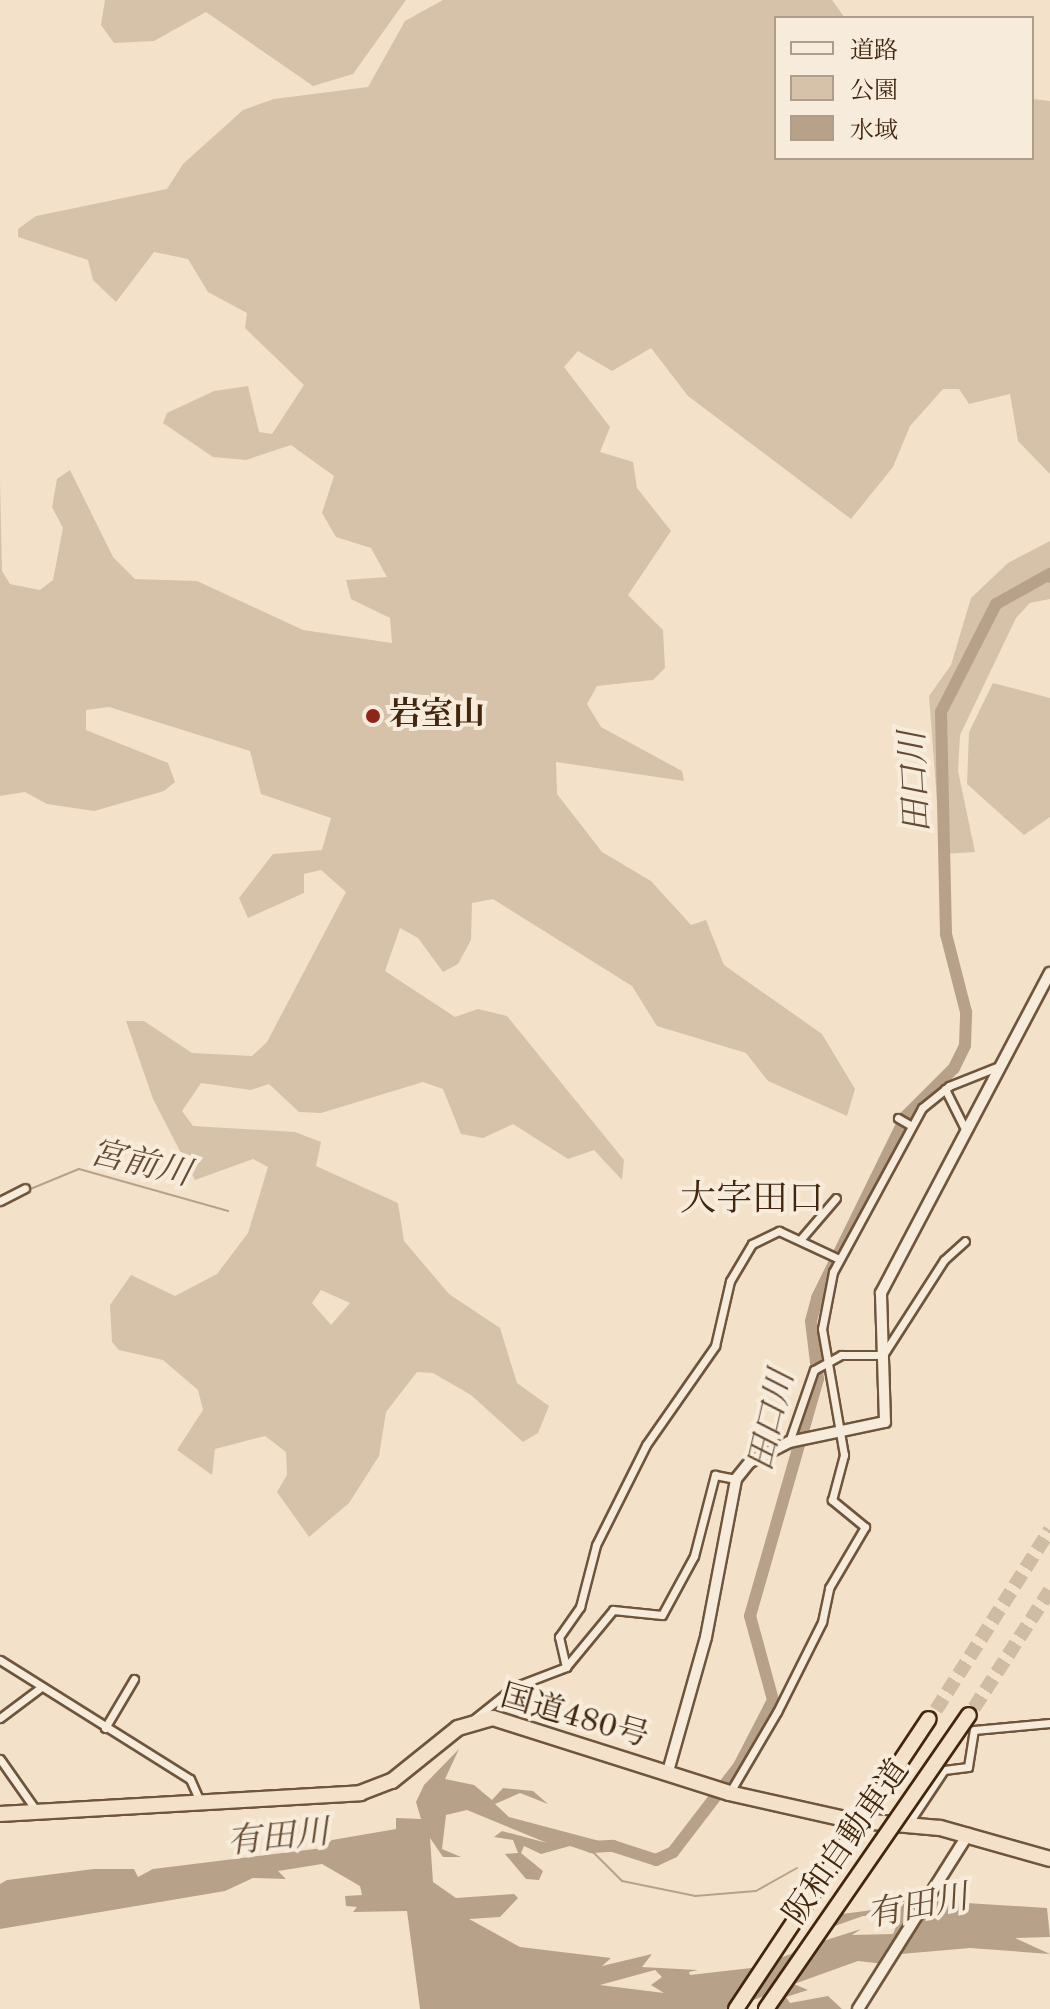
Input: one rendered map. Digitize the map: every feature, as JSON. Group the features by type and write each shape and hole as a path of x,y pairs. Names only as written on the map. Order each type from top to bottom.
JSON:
{"highway":[{"name":"阪和自動車道","path":"766,2009 971,1711"},
{"name":"阪和自動車道","path":"736,2009 933,1714"},
{"name":"国道480号","path":"0,1814 201,1806 372,1791 474,1719 522,1725 722,1792 968,1834 1050,1859"}],"street":[{"path":"667,1775 704,1648 736,1479 757,1457 792,1441 813,1434 878,1429 887,1419 881,1293 1050,973"},
{"path":"722,1792 777,1712 822,1622 829,1588 865,1527 832,1502 843,1469 841,1431 822,1312 839,1259 909,1125 945,1089 1004,1065"},
{"path":"945,1089 965,1129"},
{"path":"898,1118 909,1125"},
{"path":"0,1201 25,1188"},
{"path":"800,1240 836,1198"},
{"path":"566,1667 559,1637 580,1607 596,1545 646,1445 715,1346 730,1281 767,1233 800,1240 839,1259"},
{"path":"883,1355 944,1260 965,1241"},
{"path":"792,1441 815,1369 828,1362 883,1355"},
{"path":"474,1719 514,1687 566,1667 613,1610 662,1615 694,1556 715,1475 736,1479"},
{"path":"0,1660 193,1782 201,1806"},
{"path":"105,1728 134,1679"},
{"path":"0,1718 40,1688"},
{"path":"907,1825 944,1770 968,1767 974,1730 1050,1723"},
{"path":"0,1759 38,1813"},
{"path":"858,2009 958,1855 968,1834"}],"green space":[{"path":"105,0 406,0 353,74 313,86 206,12 154,41 114,43 101,25"},
{"path":"443,0 832,0 844,16 774,16 774,160 1034,160 1034,99 1050,101 1050,474 1018,441 1010,394 969,404 959,389 943,389 910,426 893,467 851,519 688,396 651,348 612,371 578,351 564,367 610,427 600,452 633,462 637,488 671,531 628,595 663,630 665,668 653,680 597,686 587,704 601,727 682,771 684,781 556,762 557,794 602,852 651,881 691,925 706,920 724,965 822,1034 855,1089 847,1116 768,1081 746,1053 657,1026 632,986 493,899 472,903 471,940 458,964 443,972 418,938 400,928 385,971 455,1017 478,1009 507,1016 624,1160 622,1180 594,1150 568,1159 513,1124 483,1138 461,1134 443,1089 423,1082 321,1113 299,1112 269,1084 251,1090 201,1083 182,1111 193,1126 295,1132 321,1142 316,1166 398,1203 404,1241 449,1294 500,1328 517,1383 549,1406 538,1433 523,1442 471,1395 433,1373 417,1372 386,1412 379,1456 349,1503 309,1537 277,1492 287,1475 286,1452 265,1436 215,1449 212,1475 177,1450 203,1410 198,1390 163,1360 119,1350 112,1342 110,1305 131,1275 175,1296 217,1274 248,1233 268,1167 253,1159 195,1180 153,1099 126,1021 144,1021 192,1053 252,1056 267,1042 346,892 321,870 304,874 304,893 248,918 239,898 273,854 322,850 331,818 261,794 250,751 109,707 86,710 86,730 168,763 175,782 164,791 94,811 47,804 25,792 0,796 0,479 2,571 10,584 40,590 53,580 63,528 52,507 57,479 70,470 113,557 135,579 197,581 303,630 392,643 390,618 351,599 346,580 387,577 371,548 336,537 322,513 334,476 291,445 246,460 213,457 163,423 167,413 214,391 248,386 259,432 272,434 304,385 245,328 247,313 208,292 188,259 154,252 116,302 93,280 88,260 18,237 18,229 36,216 167,189 183,164 243,110 274,99 368,87 405,21","holes":["321,1290 350,1303 331,1325 312,1303"]},
{"path":"1050,541 1050,599 1030,603 1016,618 960,735 958,771 975,852 941,854 929,696 951,665 971,598 1008,563"},
{"path":"993,683 1050,698 1050,817 1024,835 967,784 969,732"}],"water":[{"name":"有田川","path":"459,1749 445,1779 474,1785 492,1800 503,1788 533,1791 548,1804 520,1793 495,1804 509,1817 607,1843 594,1854 570,1846 541,1854 524,1846 521,1853 543,1871 539,1880 526,1879 505,1854 518,1853 513,1840 494,1837 502,1831 547,1843 467,1810 446,1815 442,1849 461,1857 443,1857 430,1838 433,1882 456,1898 514,1894 518,1898 500,1917 469,1919 520,1947 611,1958 602,1966 652,1954 642,1967 698,1970 689,1972 690,1975 751,1968 791,1954 834,1915 873,1910 887,1898 1047,1908 1050,1937 1015,1938 1050,1954 970,1948 901,1954 884,1964 858,1961 794,1984 808,1990 786,1997 790,2003 828,1996 842,2009 776,2009 773,1993 727,2009 420,2009 407,1911 353,1912 357,1907 346,1906 345,1896 362,1895 360,1886 322,1864 278,1871 286,1879 253,1878 225,1891 0,1929 0,1884 7,1880 94,1869 134,1869 138,1877 153,1869 323,1848 332,1840 396,1829 396,1818 421,1819 416,1802 424,1785","holes":["863,1916 900,1917 893,1934 852,1935 861,1929 820,1942 832,1927","655,1970 662,1977 651,1985 664,1993 600,1985"]}],"waterway":[{"name":"田口川","path":"591,1847 613,1846 656,1860 673,1852 739,1766 773,1700 750,1616 818,1379 811,1321 817,1298 906,1116 954,1068 965,1045 966,1012 946,934 941,712 996,604 1050,574"},
{"name":"田口川","path":"1043,577 1050,582"},
{"name":"宮前川","path":"28,1190 79,1169 228,1211"},
{"path":"594,1853 622,1881 695,1896 756,1891 797,1868"}],"tunnel":[{"path":"936,1710 1050,1530"},
{"path":"974,1708 1050,1590"}],"place":[{"name":"岩室山","path":"373,716"}],"district":[{"name":"大字田口","path":"752,1202"}]}
